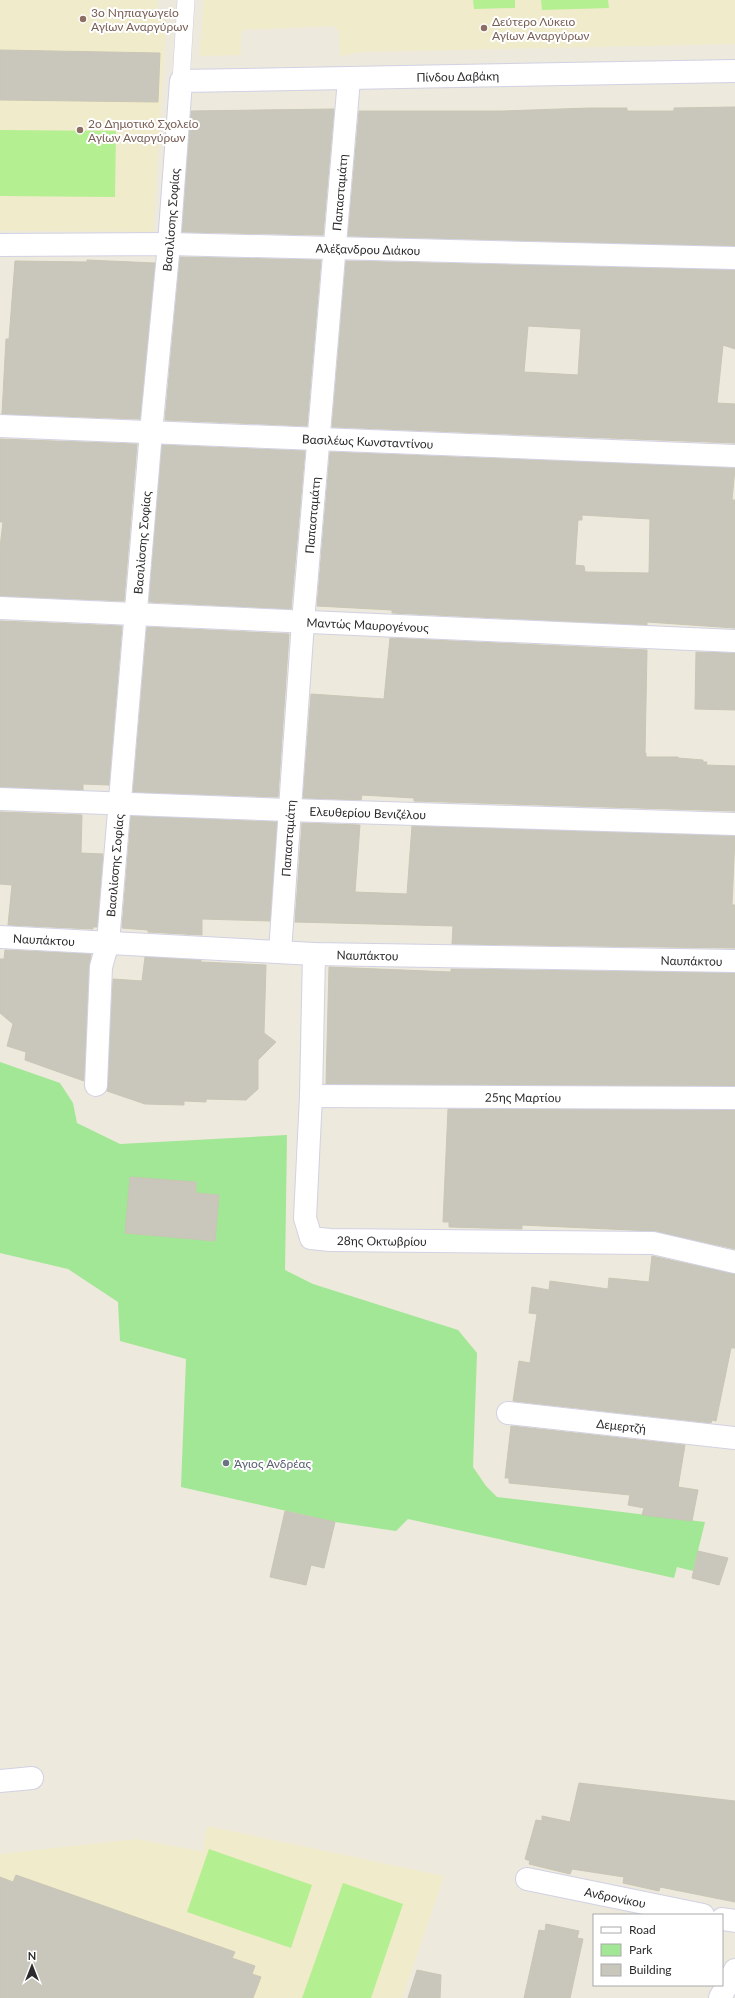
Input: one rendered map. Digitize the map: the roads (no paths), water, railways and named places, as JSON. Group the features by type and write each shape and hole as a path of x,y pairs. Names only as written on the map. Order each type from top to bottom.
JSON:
{"street":[{"name":"Πίνδου Δαβάκη","path":"181,81 735,71"},
{"name":"Παπασταμάτη","path":"280,952 288,810 349,79"},
{"name":"Βασιλίσσης Σοφίας","path":"96,1085 101,967 108,942 151,432 169,244 181,81"},
{"name":"Αλέξανδρου Διάκου","path":"0,245 169,244 735,258"},
{"name":"Βασιλέως Κωνσταντίνου","path":"0,426 735,456"},
{"name":"Μαντώς Μαυρογένους","path":"0,608 735,641"},
{"name":"Ελευθερίου Βενιζέλου","path":"0,799 288,810 735,824"},
{"name":"Ναυπάκτου","path":"0,937 314,954 735,961"},
{"name":"28ης Οκτωβρίου","path":"314,954 311,1096 305,1218 311,1238 330,1240 653,1243 735,1262"},
{"name":"25ης Μαρτίου","path":"311,1096 735,1098"},
{"name":"Δεμερτζή","path":"508,1413 735,1438"},
{"path":"0,1782 32,1778"},
{"name":"Ανδρονίκου","path":"527,1879 698,1914"},
{"path":"723,1919 735,1922"},
{"path":"720,1998 735,1970"}],"lane":[{"name":"Βασιλίσσης Σοφίας","path":"181,81 186,0"}],"place":[{"name":"3ο Νηπιαγωγείο Αγίων Αναργύρων","path":"83,19"},
{"name":"Δεύτερο Λύκειο Αγίων Αναργύρων","path":"484,28"},
{"name":"2ο Δημοτικό Σχολείο Αγίων Αναργύρων","path":"80,130"},
{"name":"Άγιος Ανδρέας","path":"226,1463"}]}
